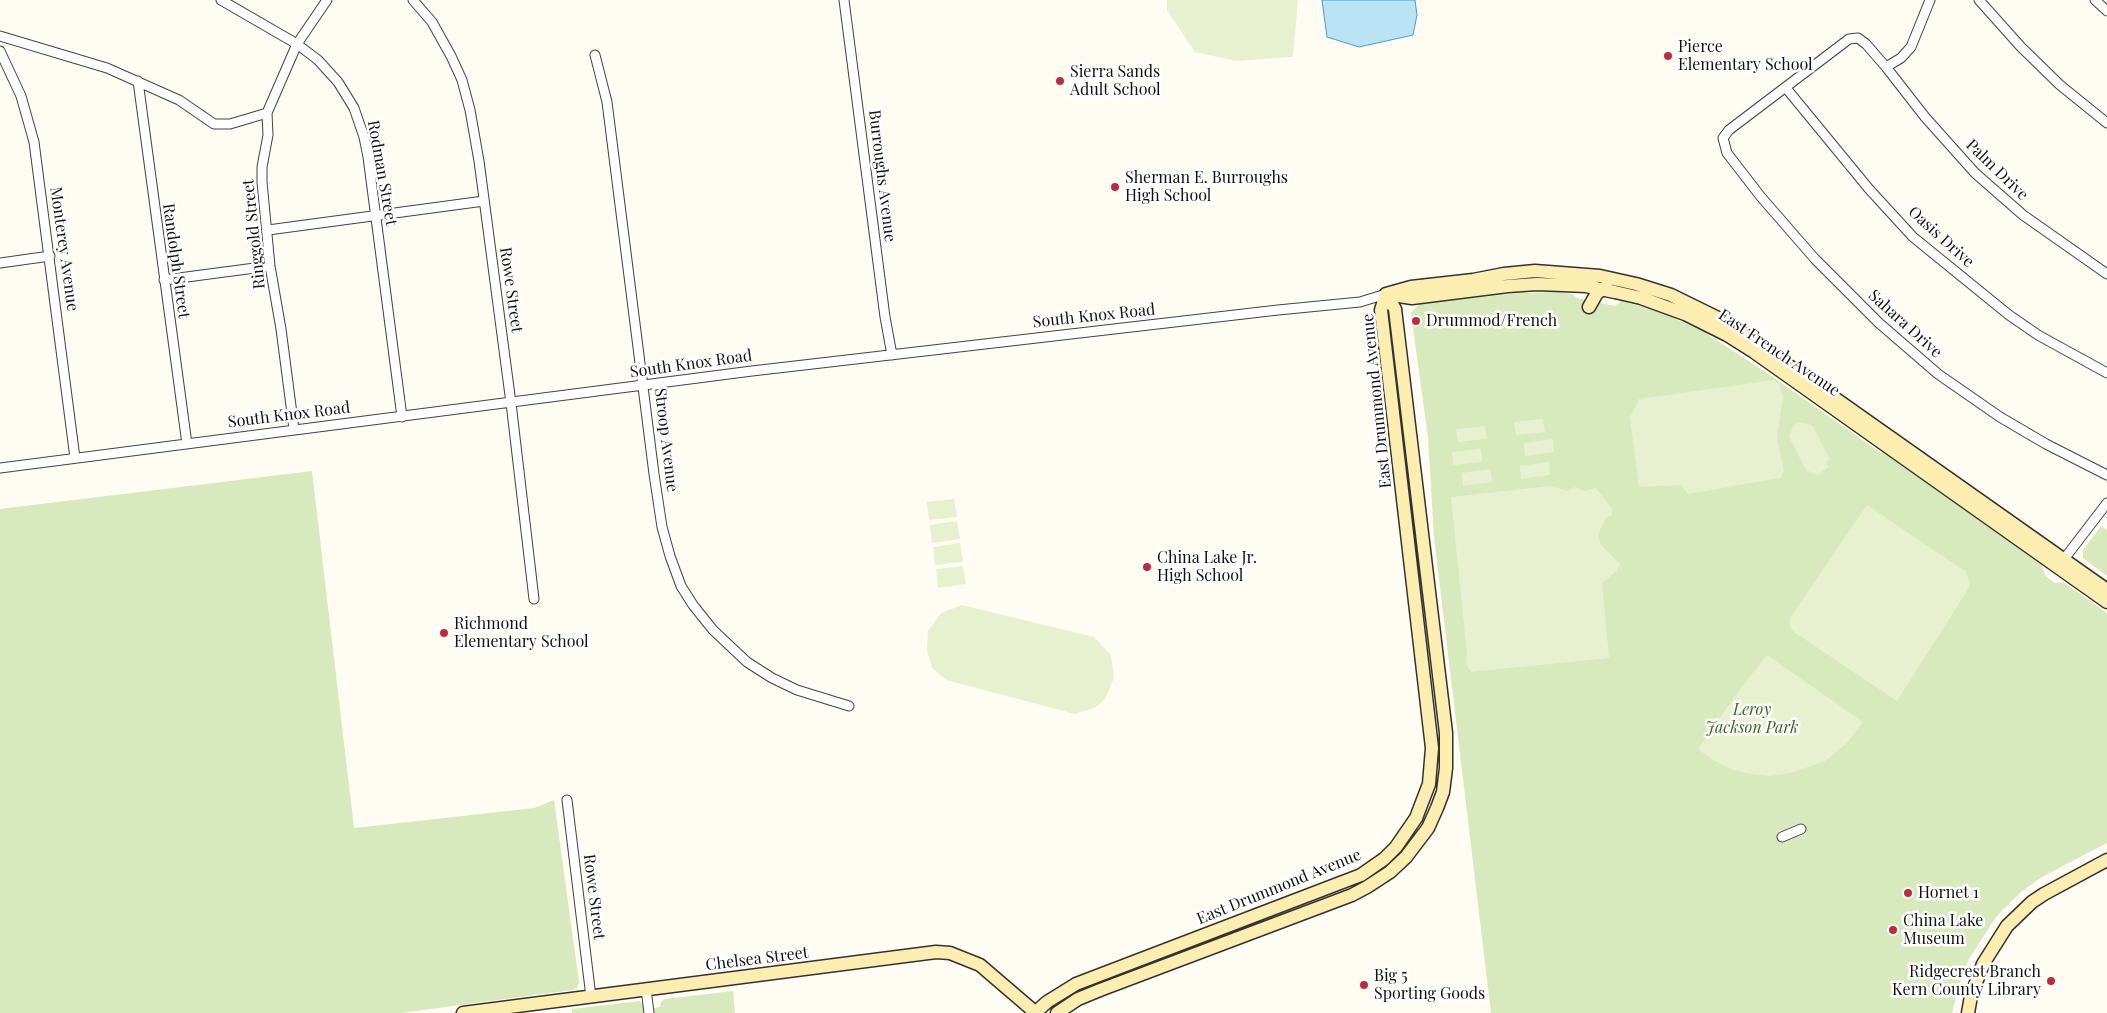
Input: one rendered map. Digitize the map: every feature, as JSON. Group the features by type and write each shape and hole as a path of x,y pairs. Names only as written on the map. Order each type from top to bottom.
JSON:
{"street":[{"name":"Rodman Street","path":"221,0 297,44 329,71 354,108 364,137 402,417"},
{"path":"0,36 69,55 107,68 179,100 214,124 230,124 267,113 297,44 327,0"},
{"name":"Rowe Street","path":"413,0 432,22 451,56 462,80 470,110 511,403 534,599"},
{"name":"Burroughs Avenue","path":"844,0 885,317 892,354"},
{"path":"1886,67 1901,58 1911,47 1930,0"},
{"path":"1979,0 2021,47 2054,79 2107,123"},
{"path":"2095,0 2107,11"},
{"name":"Palm Drive","path":"1786,88 1853,38 1858,38 1866,44 1886,67 1924,117 1975,173 2002,198 2076,254 2107,274"},
{"name":"Monterey Avenue","path":"0,51 21,96 30,125 50,256 75,458"},
{"name":"Stroop Avenue","path":"595,56 607,102 662,527 681,586 693,605 719,636 746,662 796,690 849,706"},
{"name":"Randolph Street","path":"138,81 187,444"},
{"name":"Sahara Drive","path":"1786,88 1729,130 1724,138 1725,148 1761,198 1814,260 1879,323 1938,374 2000,417 2046,444 2107,475"},
{"name":"Oasis Drive","path":"1786,88 1869,189 1913,236 2009,315 2038,335 2107,373"},
{"name":"Ringgold Street","path":"267,113 268,135 262,182 270,266 281,328 294,429"},
{"path":"268,230 484,201"},
{"path":"0,263 50,256"},
{"path":"164,280 270,266"},
{"name":"East French Avenue","path":"1386,294 1411,287 1473,280 1504,274 1560,272 1600,276 1636,284 1671,295 1728,323 2061,563 2107,602"},
{"name":"East French Avenue","path":"1386,294 1412,298 1537,284 1586,286 1641,298 1670,308 1727,335 2043,558 2061,563 2107,590"},
{"path":"1589,306 1596,293 1614,286 1703,310"},
{"name":"South Knox Road","path":"0,468 892,354 1360,302 1386,294"},
{"name":"East Drummond Avenue","path":"1036,1013 1048,1002 1076,984 1361,875 1384,859 1396,847 1416,818 1429,784 1432,748 1381,310 1386,294"},
{"name":"East Drummond Avenue","path":"1057,1013 1078,999 1100,990 1352,895 1390,872 1406,858 1428,828 1443,792 1446,768 1446,733 1395,308 1386,294"},
{"path":"2061,563 2107,504"},
{"name":"Rowe Street","path":"567,800 592,997"},
{"path":"1782,837 1801,828"},
{"path":"1968,1013 1971,996 1983,964 2007,926 2032,902 2044,894 2107,860"},
{"name":"Chelsea Street","path":"464,1013 936,952 950,953 980,965 1036,1013"},
{"path":"646,989 649,1013"}],"green space":[{"path":"1167,0 1298,0 1293,57 1236,61 1195,52 1167,10"},
{"name":"Leroy Jackson Park","path":"1558,292 1615,306 1621,301 1665,314 1704,332 1773,377 1881,453 1883,452 2042,564 2045,576 2055,583 2063,582 2107,613 2107,843 2042,877 2022,891 1996,917 1969,959 1962,976 1952,1013 1491,1013 1434,537 1428,438 1411,313 1419,304 1520,293"},
{"path":"1774,380 1779,385 1783,396 1777,438 1784,472 1780,478 1688,494 1681,485 1639,487 1630,417 1639,399"},
{"path":"1543,419 1545,432 1516,435 1514,422"},
{"path":"1798,422 1812,425 1830,459 1826,462 1829,467 1817,475 1806,470 1789,437 1793,426"},
{"path":"1485,426 1487,439 1458,442 1456,429"},
{"path":"1553,439 1554,452 1525,456 1524,443"},
{"path":"1481,449 1482,462 1453,465 1452,452"},
{"path":"1549,462 1550,475 1521,479 1520,466"},
{"path":"1490,469 1492,482 1463,486 1462,473"},
{"path":"312,471 354,828 534,808 554,800 579,982 577,988 401,1013 0,1013 0,509"},
{"path":"1550,486 1568,491 1575,487 1584,491 1596,488 1611,507 1612,515 1607,517 1598,534 1601,545 1620,564 1617,571 1602,583 1609,658 1471,672 1466,664 1467,654 1451,497"},
{"path":"954,499 957,517 929,520 927,502"},
{"path":"1867,505 1965,571 1970,582 1967,591 1897,701 1794,632 1790,627 1790,618"},
{"path":"957,521 960,539 932,543 930,525"},
{"path":"2101,526 2107,530 2107,576 2083,558 2083,550"},
{"path":"960,543 963,562 935,565 933,547"},
{"path":"963,566 966,584 938,588 936,569"},
{"path":"962,605 1094,637 1111,655 1114,678 1105,699 1096,707 1075,714 946,680 932,668 927,650 928,631 941,613"},
{"path":"1767,655 1863,722 1846,744 1825,761 1791,773 1770,776 1730,769 1698,749 1740,689"},
{"path":"733,991 735,1013 654,1013 653,1008 660,1007 661,1002 665,999"},
{"path":"640,1001 646,1008 646,1013 572,1013 572,1009"}],"water":[{"path":"1322,0 1415,0 1417,15 1413,35 1359,47 1327,37"}],"place":[{"name":"Pierce Elementary School","path":"1668,56"},
{"name":"Sierra Sands Adult School","path":"1060,81"},
{"name":"Sherman E. Burroughs High School","path":"1115,187"},
{"name":"Drummod/French","path":"1416,321"},
{"name":"China Lake Jr. High School","path":"1147,567"},
{"name":"Richmond Elementary School","path":"444,633"},
{"name":"Hornet 1","path":"1908,893"},
{"name":"China Lake Museum","path":"1893,930"},
{"name":"Ridgecrest Branch Kern County Library","path":"2051,981"},
{"name":"Big 5 Sporting Goods","path":"1364,985"}]}
